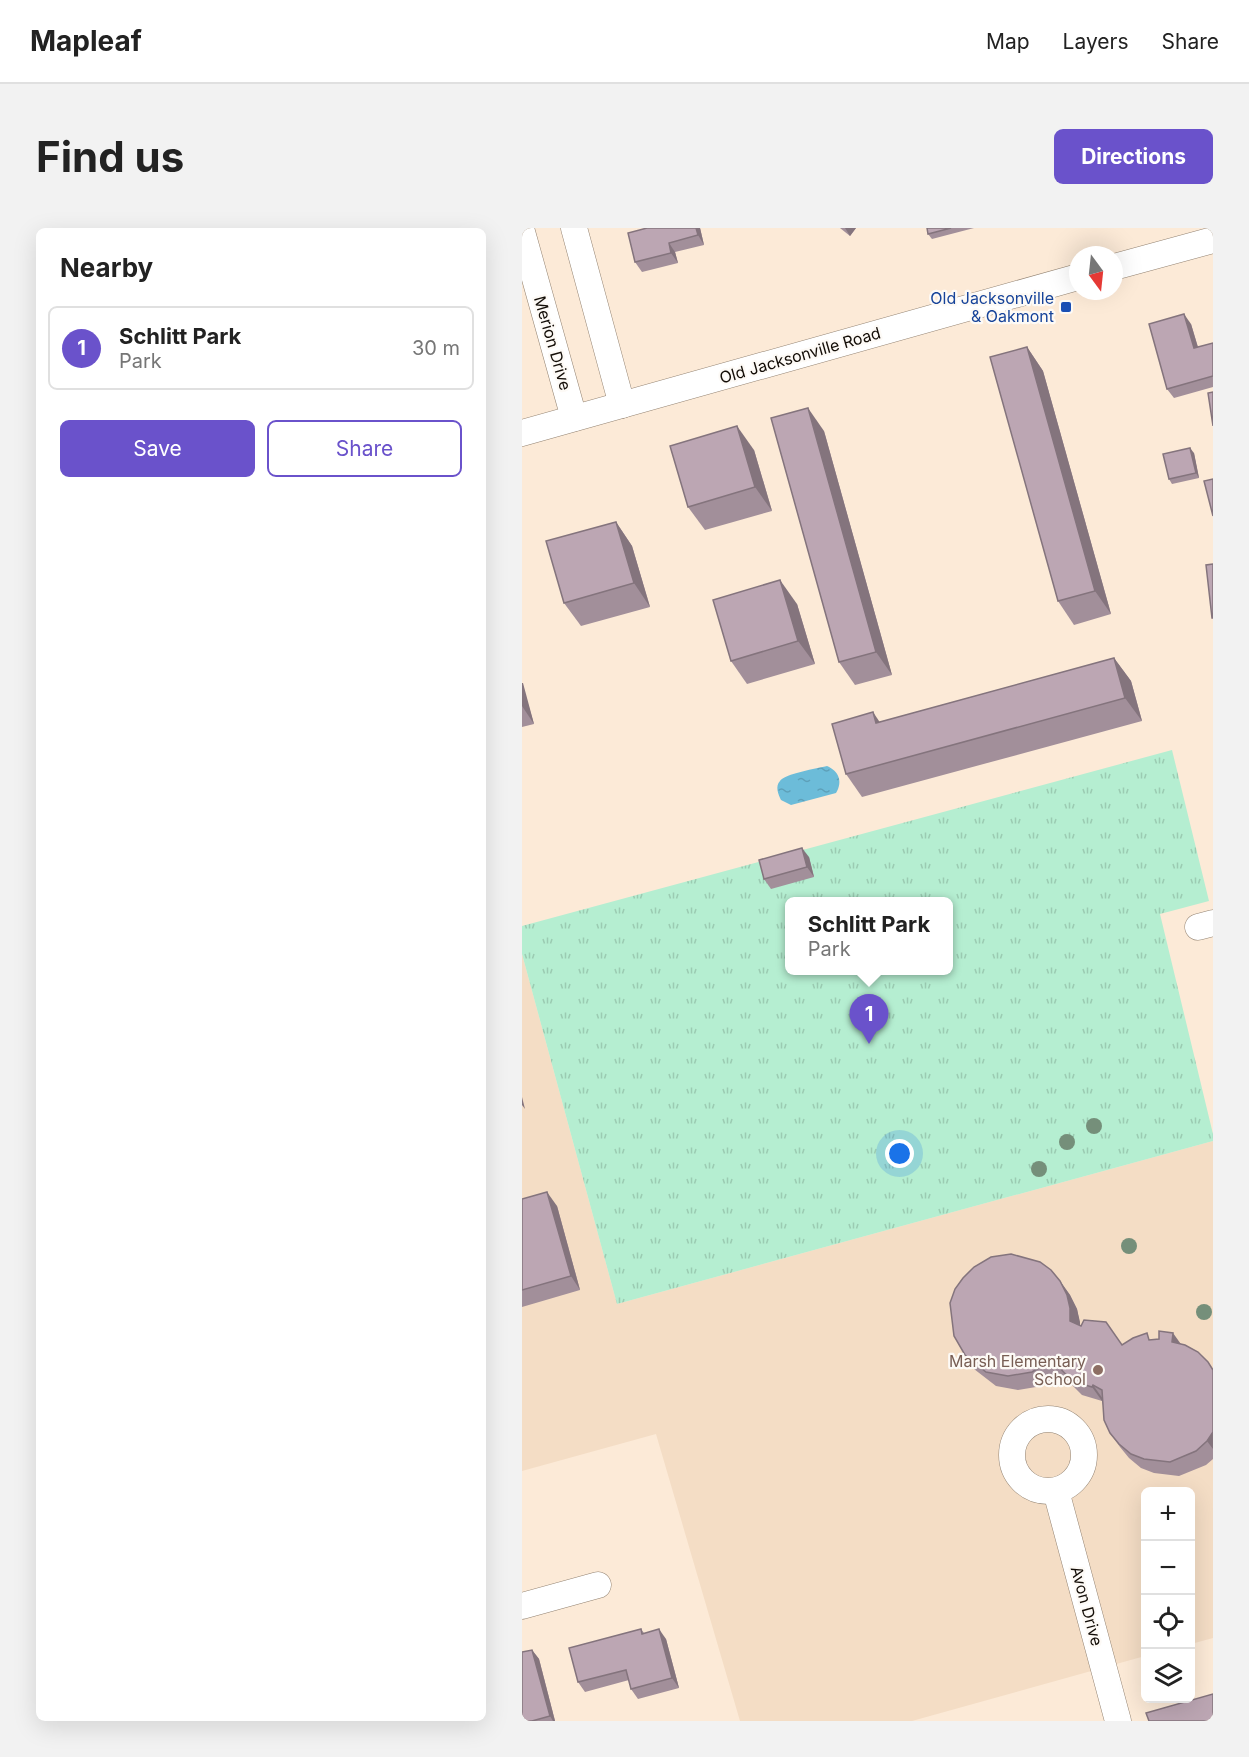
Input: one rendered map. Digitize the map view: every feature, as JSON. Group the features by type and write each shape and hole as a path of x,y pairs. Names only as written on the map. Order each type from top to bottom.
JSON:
{"street":[{"path":"574,228 622,405"},
{"name":"Merion Drive","path":"522,232 574,418"},
{"path":"1123,265 1213,240"},
{"name":"Old Jacksonville Road","path":"522,433 1069,280"},
{"name":"Avon Drive","path":"1056,1491 1118,1721"},
{"path":"522,1606 598,1585"}],"shaded area":[{"path":"522,954 617,1304 1213,1141 1213,1638 1195,1643 1195,1487 1141,1487 1141,1657 912,1721 740,1721 656,1434 522,1471"}],"green space":[{"path":"1172,750 1209,901 1160,914 1213,1141 617,1304 522,954 522,926"}],"water":[{"path":"827,766 839,777 836,793 791,805 781,800 777,788 783,778"}],"building":[{"path":"647,228 696,228 698,235 669,243 671,253 635,262 628,233"},
{"path":"927,228 951,228 928,234"},
{"path":"1184,314 1194,348 1213,343 1213,376 1167,389 1149,324"},
{"path":"1027,347 1095,591 1058,601 990,357"},
{"path":"1213,392 1213,426 1208,393"},
{"path":"808,408 876,652 839,662 771,418"},
{"path":"737,426 755,487 688,507 670,446"},
{"path":"1190,448 1196,473 1169,479 1163,454"},
{"path":"1213,479 1213,516 1204,481"},
{"path":"616,522 634,583 564,603 546,541"},
{"path":"1213,564 1213,618 1212,618 1206,565"},
{"path":"780,580 798,641 731,661 713,600"},
{"path":"1114,658 1125,698 846,774 832,724 873,712 876,723"},
{"path":"802,848 807,867 764,879 759,860"},
{"path":"547,1192 571,1276 522,1290 522,1199"},
{"path":"1011,1254 1040,1262 1051,1270 1067,1295 1070,1321 1081,1326 1084,1320 1106,1322 1122,1345 1147,1333 1149,1340 1159,1339 1159,1331 1173,1333 1172,1342 1185,1345 1198,1352 1213,1370 1213,1432 1207,1441 1196,1451 1170,1462 1144,1459 1131,1454 1110,1433 1104,1420 1102,1390 1093,1385 1092,1387 1072,1381 1050,1361 1032,1372 1008,1376 986,1372 965,1355 954,1336 950,1303 955,1289 974,1267 991,1257"},
{"path":"641,1629 642,1634 659,1629 672,1678 631,1689 626,1670 578,1682 569,1648"},
{"path":"532,1650 550,1716 522,1721 522,1652"},
{"path":"1213,1694 1213,1721 1149,1721 1146,1713 1181,1703 1195,1703 1195,1699"}],"place":[{"name":"Old Jacksonville & Oakmont","path":"1066,307"},
{"name":"Schlitt Park","path":"869,1044"},
{"name":"Marsh Elementary School","path":"1098,1370"}]}
